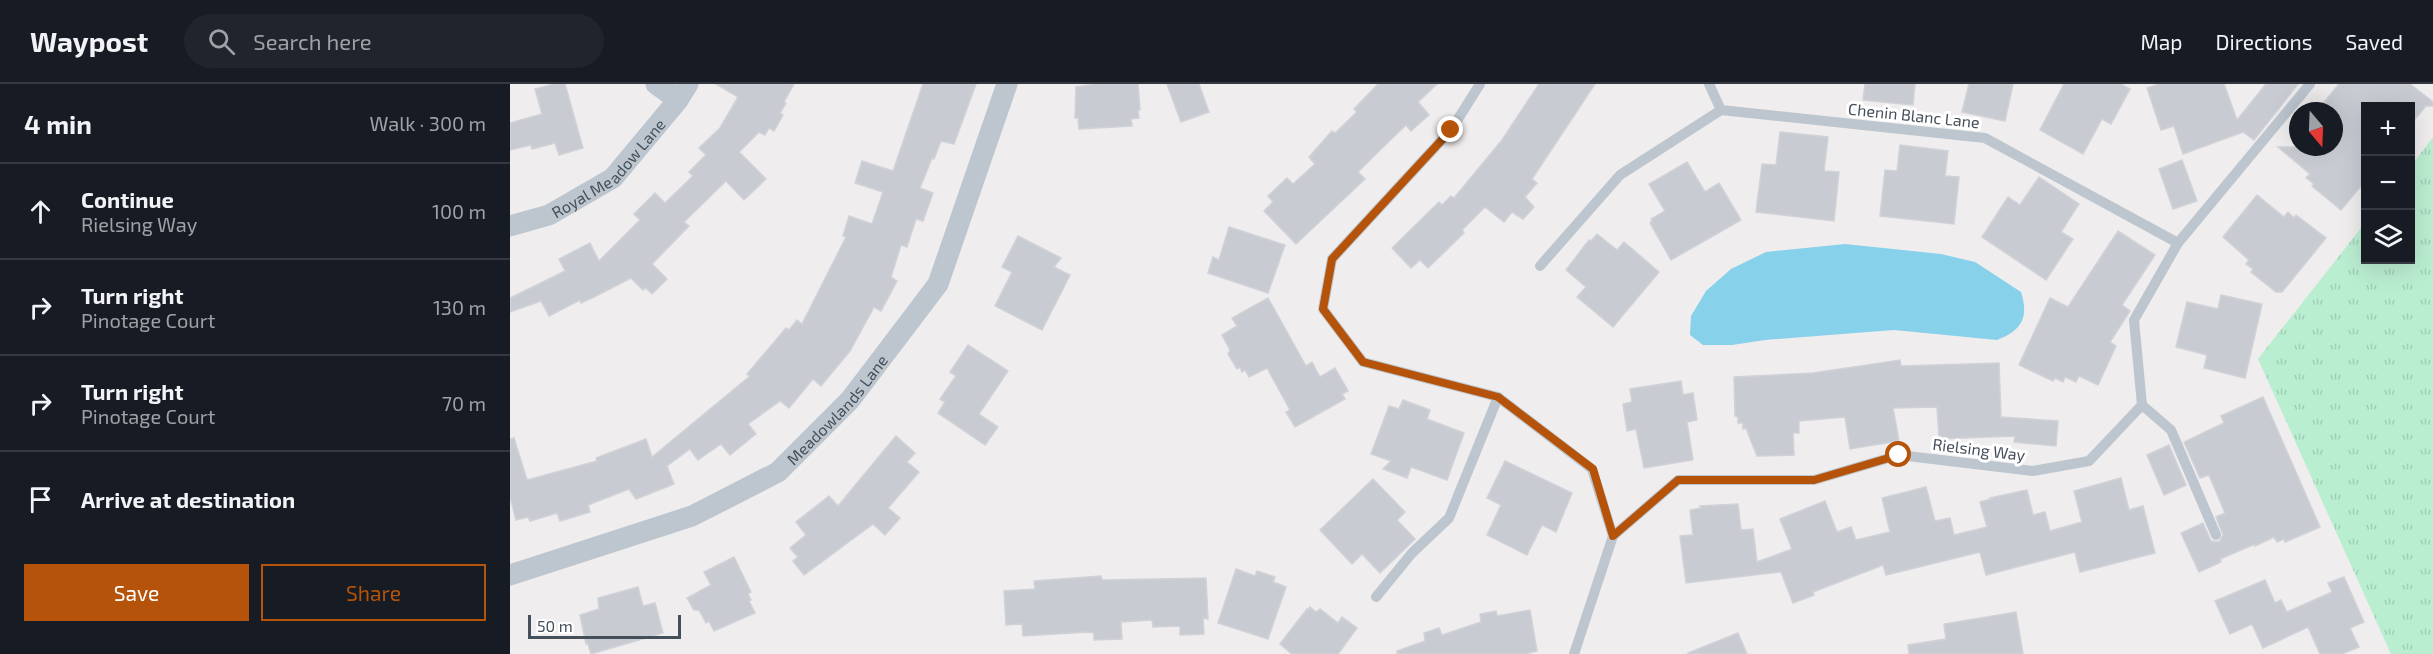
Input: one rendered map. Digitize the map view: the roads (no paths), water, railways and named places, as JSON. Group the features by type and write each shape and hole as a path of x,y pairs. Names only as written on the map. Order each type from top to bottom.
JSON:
{"street":[{"path":"656,84 683,92"},
{"name":"Meadowlands Lane","path":"510,575 692,516 778,472 850,400 938,284 1007,84"},
{"name":"Royal Meadow Lane","path":"510,226 549,215 613,178 683,92"}],"lane":[{"path":"1480,84 1451,130 1332,259 1323,309 1363,362 1498,397 1593,469 1613,536 1574,654"},
{"path":"1540,266 1620,175 1721,110 1709,84"},
{"path":"2216,535 2170,430 2142,405 2134,320 2178,243 2310,84"},
{"name":"Chenin Blanc Lane","path":"1721,110 1985,138 2178,243"},
{"path":"1376,597 1412,553 1449,518 1498,397"},
{"name":"Rielsing Way","path":"1613,536 1678,480 1814,480 1899,455 2033,471 2089,461 2142,405"}],"water":[{"path":"1845,244 1941,254 1975,262 2021,292 2024,316 2018,327 1997,340 1894,330 1765,340 1732,345 1703,345 1690,335 1691,316 1706,291 1731,269 1766,252"}]}
